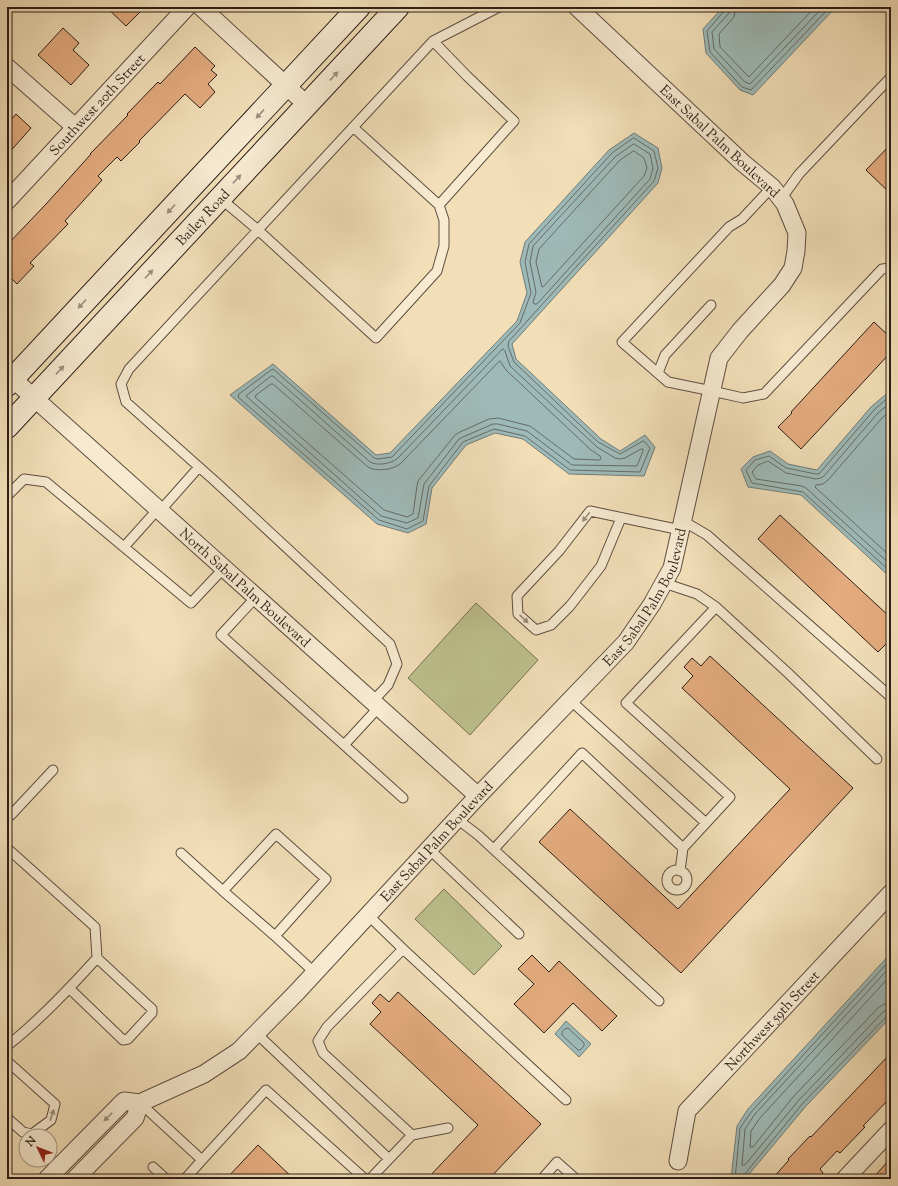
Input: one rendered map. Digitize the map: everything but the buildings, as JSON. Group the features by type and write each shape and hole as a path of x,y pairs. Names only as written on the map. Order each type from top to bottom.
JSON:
{"street":[{"name":"Southwest 20th Street","path":"7,201 187,7"},
{"path":"201,7 307,105"},
{"name":"Bailey Road","path":"10,382 359,7"},
{"name":"Bailey Road","path":"7,427 398,7"},
{"name":"East Sabal Palm Boulevard","path":"47,1179 124,1101 140,1103 204,1074 238,1050 256,1033 315,973 478,796 626,642 652,604 672,568 719,358 740,331 782,285 794,268 797,233 785,204 777,193 577,7"},
{"path":"7,66 75,127"},
{"name":"North Sabal Palm Boulevard","path":"10,382 34,398 478,796"},
{"name":"Northwest 59th Street","path":"678,1161 687,1111 891,893"},
{"path":"75,1179 136,1118 140,1103"},
{"path":"845,1179 891,1130"}],"lane":[{"path":"344,745 376,704 388,685 397,664 390,644 199,467 126,402 121,384 129,369 433,41 499,7"},
{"path":"433,41 514,121 439,205"},
{"path":"891,78 799,174 777,193 729,227 622,342 668,382 743,398 764,394 882,269 891,268"},
{"path":"220,198 258,230 376,338 437,271 444,246 444,220 439,205 353,127"},
{"path":"658,374 665,355 711,305"},
{"path":"124,547 199,467"},
{"path":"7,496 24,479 46,482 191,603 224,568"},
{"path":"621,518 600,566 575,600 551,625 536,630 518,614 517,596 559,551 590,511 621,518 682,526 707,535 891,697"},
{"path":"664,583 697,594 716,607 877,759"},
{"path":"256,597 222,635 240,653 403,798"},
{"path":"680,871 683,848 730,797 626,703 716,607"},
{"path":"570,700 706,823"},
{"path":"494,850 582,753 683,848"},
{"path":"7,812 11,815 54,770"},
{"path":"457,819 478,835 659,1000"},
{"path":"223,891 276,834 326,879 275,936"},
{"path":"7,848 95,927 97,958 152,1009 152,1013 128,1039 124,1040 69,988"},
{"path":"429,849 519,934"},
{"path":"181,853 315,973"},
{"path":"368,915 566,1100"},
{"path":"403,949 327,1027 318,1040 323,1053 412,1135"},
{"path":"7,1046 22,1034 97,958"},
{"path":"256,1033 389,1159"},
{"path":"7,1061 55,1104 51,1120 32,1134 22,1132 7,1118"},
{"path":"185,1179 266,1090 365,1179"},
{"path":"140,1103 202,1160"},
{"path":"370,1179 412,1135 448,1128"},
{"path":"542,1179 557,1162 576,1179"},
{"path":"153,1167 166,1179"}],"green space":[{"path":"476,603 538,660 470,735 408,678"},
{"path":"444,889 502,946 474,975 415,919"}],"water":[{"path":"723,7 836,7 753,95 740,90 706,53 703,29"},
{"path":"634,133 658,148 662,168 658,183 512,344 516,359 601,439 620,451 645,435 655,447 644,476 569,474 523,439 495,433 466,445 432,488 426,524 408,533 377,524 230,395 273,364 376,455 390,453 517,321 527,293 520,262 525,242 609,150"},
{"path":"891,390 891,578 801,495 748,487 741,469 753,457 770,451 788,464 817,470 871,407"},
{"path":"891,953 891,1017 806,1106 745,1179 731,1179 737,1126 748,1109"},
{"path":"566,1021 591,1044 579,1057 555,1034"}]}
